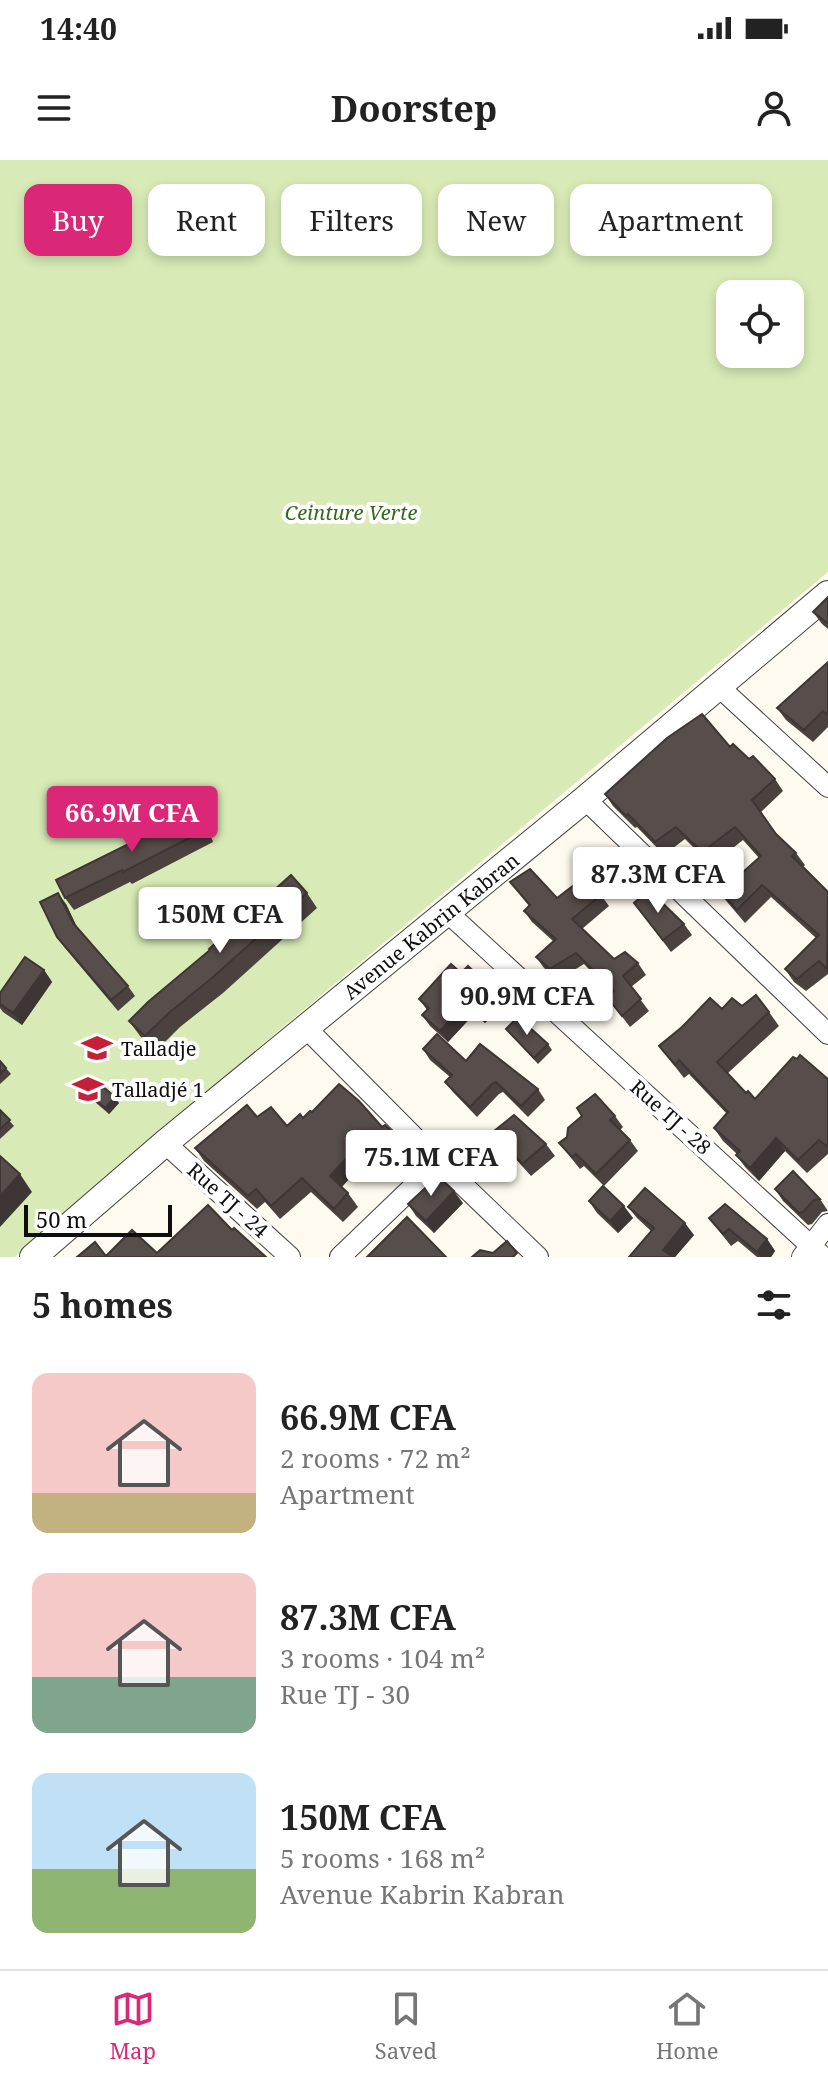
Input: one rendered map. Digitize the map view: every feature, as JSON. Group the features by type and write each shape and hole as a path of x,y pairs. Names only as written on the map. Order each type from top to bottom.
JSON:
{"street":[{"name":"Avenue Kabrin Kabran","path":"33,1257 165,1143 585,799 828,594"},
{"path":"718,686 828,787"},
{"path":"585,799 828,1034"},
{"name":"Rue TJ - 28","path":"447,912 812,1253"},
{"path":"306,1028 538,1257"},
{"name":"Rue TJ - 24","path":"165,1143 290,1257"},
{"path":"340,1257 439,1162"},
{"path":"812,1253 828,1224"}],"green space":[{"name":"Ceinture Verte","path":"0,160 828,160 828,572 173,1119 15,1257 0,1257"}],"building":[{"path":"828,597 828,623 827,623 813,612"},
{"path":"828,662 828,715 823,711 804,730 777,708"},
{"path":"702,714 730,747 733,744 749,759 753,756 775,779 752,800 776,834 796,853 792,856 828,892 827,969 819,961 797,979 785,969 819,935 762,885 737,910 702,870 712,859 733,881 761,856 735,827 702,852 676,827 655,842 605,794 667,738"},
{"path":"195,811 205,830 65,898 56,880"},
{"path":"530,869 557,898 586,876 601,895 572,919 614,959 625,952 638,963 623,976 641,999 622,1016 607,997 614,991 576,953 550,969 536,957 556,939 524,911 530,905 510,882"},
{"path":"291,875 307,893 145,1036 129,1021 210,950"},
{"path":"649,890 684,924 663,940 634,903"},
{"path":"58,893 73,923 128,986 111,1000 57,937 40,902"},
{"path":"25,957 44,970 13,1013 0,1004 0,993"},
{"path":"451,964 461,973 468,966 485,982 481,987 491,996 477,1012 466,1002 440,1031 422,1015 429,1008 419,999"},
{"path":"756,995 769,1012 717,1062 755,1099 793,1057 797,1059 800,1055 828,1079 828,1147 819,1140 798,1160 776,1138 750,1168 736,1155 740,1151 714,1128 728,1112 679,1060 675,1065 659,1046 710,998 722,1009 732,998 742,1006"},
{"path":"518,1017 548,1044 534,1058 506,1029"},
{"path":"437,1034 466,1061 480,1044 538,1089 521,1106 496,1082 470,1107 445,1082 452,1075 423,1049"},
{"path":"100,1084 115,1097 105,1108 91,1096"},
{"path":"339,1084 382,1127 385,1125 400,1139 387,1147 397,1156 387,1168 361,1142 330,1176 348,1193 334,1209 302,1178 271,1206 256,1189 248,1196 195,1148 247,1105 257,1117 271,1107 287,1126 300,1114 303,1118 312,1112"},
{"path":"595,1094 615,1116 610,1120 630,1140 596,1174 576,1154 572,1157 559,1143 567,1137 568,1128 582,1116 577,1108"},
{"path":"0,1110 10,1120 0,1129"},
{"path":"514,1115 546,1144 522,1164 505,1144 501,1147 489,1135"},
{"path":"0,1156 20,1174 0,1196"},
{"path":"793,1171 820,1199 814,1200 799,1213 775,1189"},
{"path":"438,1176 454,1191 426,1221 408,1204"},
{"path":"603,1186 624,1206 610,1221 589,1201"},
{"path":"645,1188 685,1223 663,1250 673,1257 629,1257 654,1228 628,1207"},
{"path":"725,1204 767,1239 757,1252 729,1229 723,1234 709,1218"},
{"path":"208,1205 232,1230 234,1228 266,1257 77,1257 95,1242 106,1256 132,1230 157,1253"},
{"path":"407,1217 446,1257 367,1257"},
{"path":"507,1241 517,1253 513,1257 472,1257 480,1250 493,1253"}],"place":[{"name":"Talladje","path":"97,1048"},
{"name":"Talladjé 1","path":"88,1089"}]}
